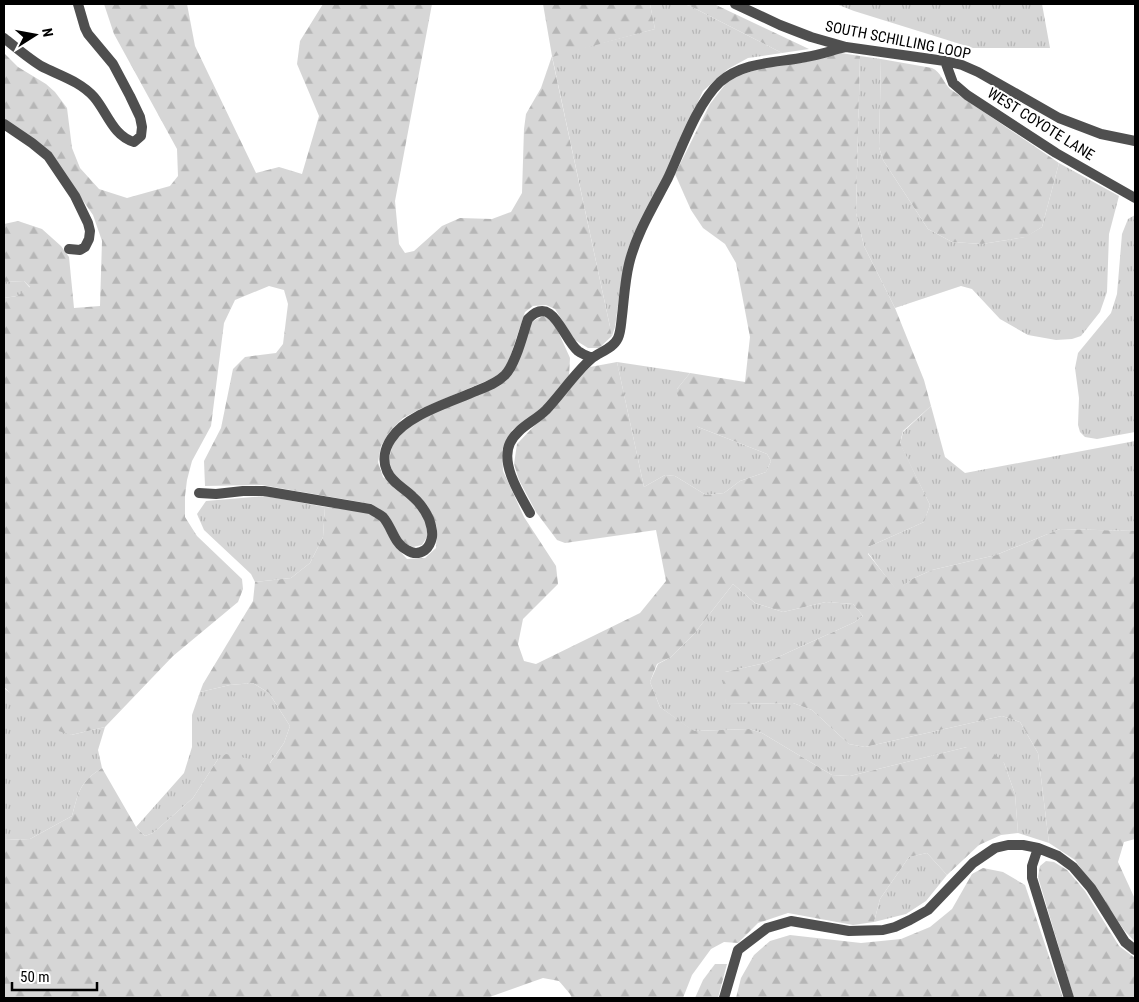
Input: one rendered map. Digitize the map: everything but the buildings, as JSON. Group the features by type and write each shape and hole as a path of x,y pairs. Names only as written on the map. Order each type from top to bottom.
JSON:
{"street":[{"path":"4,38 39,65 77,84 93,96 117,131 127,140 134,142 141,136 140,117 113,64 88,34 78,4"},
{"name":"SOUTH SCHILLING LOOP","path":"735,4 803,34 846,46 962,65 978,72 1059,118 1101,134 1135,141"},
{"path":"530,513 510,474 507,459 510,443 518,433 545,410 592,358 610,347 617,340 621,328 628,266 633,248 700,108 720,82 734,73 749,67 808,57 846,46"},
{"name":"WEST COYOTE LANE","path":"945,61 953,83 967,95 1056,153 1135,198"},
{"path":"4,124 32,142 48,156 75,196 90,231 85,247 80,250 69,249"},
{"path":"199,493 216,494 264,490 370,509 384,519 404,549 417,553 423,552 431,541 432,525 422,506 413,496 394,482 387,472 384,463 386,450 392,438 403,426 421,414 494,383 506,374 514,360 528,319 539,311 548,312 556,318 570,342 578,351 592,358"},
{"path":"724,998 738,950 767,928 791,921 849,931 883,930 895,927 928,910 973,863 995,848 1008,845 1038,848 1058,856 1073,867 1090,888 1125,942 1135,950"},
{"path":"1038,848 1032,866 1032,878 1069,998"}],"green space":[{"path":"104,4 187,4 195,46 256,173 279,167 302,174 319,116 297,64 300,41 323,4 432,4 395,201 399,244 405,253 414,251 442,226 460,218 492,219 511,212 522,193 526,114 541,88 552,56 543,4 650,4 655,29 552,57 612,336 599,348 588,348 575,340 555,309 546,305 533,306 525,312 509,360 503,372 491,379 420,409 403,418 391,430 381,446 378,462 383,477 418,507 427,526 427,537 422,545 413,547 404,543 387,515 372,504 262,485 205,486 204,461 221,428 233,369 245,357 276,353 283,344 288,304 284,290 269,286 235,300 224,323 211,426 192,461 187,480 185,517 197,536 242,579 243,589 238,602 173,656 105,727 71,735 46,727 4,687 4,298 17,296 30,287 24,281 4,282 4,224 18,221 42,229 61,246 69,257 74,308 100,306 102,241 93,215 55,160 4,121 4,53 18,67 46,84 55,92 67,108 72,148 80,168 99,189 127,198 170,186 178,176 177,149 114,34"},
{"path":"650,4 684,4 690,6 782,53 748,58 728,69 703,91 628,249 612,336 552,56 655,29"},
{"path":"684,4 714,4 809,49 782,53"},
{"path":"836,4 1042,4 1050,48 973,48"},
{"path":"841,53 860,56 856,213 864,246 895,308 924,380 931,406 903,431 900,443 930,505 924,522 868,547 868,554 897,590 912,579 932,570 996,555 1060,529 1135,531 1135,839 1124,842 1118,862 1135,899 1135,942 1124,930 1075,860 1049,843 1038,753 1020,722 1002,716 865,747 849,744 812,710 793,703 726,704 723,686 725,672 765,663 855,622 863,616 853,604 826,602 783,612 755,603 733,584 694,634 671,657 657,664 650,682 660,707 694,731 749,729 762,733 832,775 850,776 967,747 987,747 1004,763 1015,794 1018,833 1001,835 979,845 947,875 927,853 909,857 880,899 874,922 853,925 788,913 758,923 738,943 724,942 711,949 692,975 683,998 572,998 559,981 543,978 487,998 4,998 4,840 30,839 72,816 76,800 84,783 102,768 136,827 145,836 153,833 193,798 218,759 226,754 270,763 284,743 290,726 269,693 253,683 230,685 200,692 253,601 255,582 291,578 310,563 323,537 325,507 370,512 381,521 395,546 407,559 425,558 436,548 437,527 427,505 393,475 389,460 393,442 404,429 421,418 494,388 531,322 543,316 553,320 570,358 569,377 543,408 512,430 502,450 503,471 524,517 556,566 558,584 523,619 518,644 524,661 536,664 640,613 666,581 656,530 565,543 557,540 536,512 519,480 514,464 517,444 590,367 617,362 644,487 665,475 675,476 706,495 724,493 740,481 766,472 771,461 767,454 698,427 680,408 677,389 690,373 745,382 750,337 736,263 725,244 703,228 691,210 675,174 710,104 727,82 764,67 800,63"},
{"path":"860,56 881,59 879,147 883,160 928,229 952,242 982,244 1025,237 1042,227 1059,163 1119,196 1109,234 1107,292 1100,312 1081,336 1072,339 1056,340 1028,335 1000,319 972,289 961,286 895,308 864,246 856,213"},
{"path":"881,59 932,68 940,75 950,89 1059,163 1042,227 1026,237 982,244 952,242 928,229 883,160 879,147"},
{"path":"1135,215 1135,432 1097,439 1085,437 1080,432 1078,425 1079,398 1075,368 1078,353 1111,313 1117,294 1122,234 1128,219"},
{"path":"24,281 30,288 17,296 4,298 4,282"},
{"path":"617,362 690,373 677,389 698,427 767,454 771,461 766,472 740,481 724,493 706,495 675,476 665,475 644,487"},
{"path":"931,406 945,457 965,473 1135,441 1135,531 1060,529 996,555 932,570 912,579 897,591 868,553 868,547 924,522 930,505 900,444 903,432"},
{"path":"265,496 325,507 323,537 310,563 291,578 255,582 251,574 204,530 197,514 206,501"},
{"path":"733,584 755,603 783,612 826,602 853,604 863,616 855,622 765,663 725,672 726,704 793,703 812,710 849,744 865,747 1002,716 1020,722 1038,753 1049,843 1018,833 1015,794 1004,763 967,747 850,776 832,775 762,733 749,729 693,731 660,707 650,682 658,664 671,657 694,634"},
{"path":"253,683 269,693 290,726 284,743 269,764 218,759 193,798 153,833 145,836 136,827 184,773 192,747 192,715 200,692 230,685"},
{"path":"4,687 71,735 105,727 98,750 102,768 84,783 76,800 72,816 30,839 4,840"},
{"path":"927,853 947,875 926,901 906,914 874,922 880,899 909,857"},
{"path":"1046,861 1054,862 1067,870 1085,891 1119,946 1135,958 1135,998 1074,998 1038,877 1040,866"},
{"path":"983,868 1003,872 1025,885 1063,998 736,998 741,978 754,955 770,941 790,935 861,943 901,939 930,927 952,909 972,874"},
{"path":"715,964 727,964 718,998 695,998 703,980"}]}
